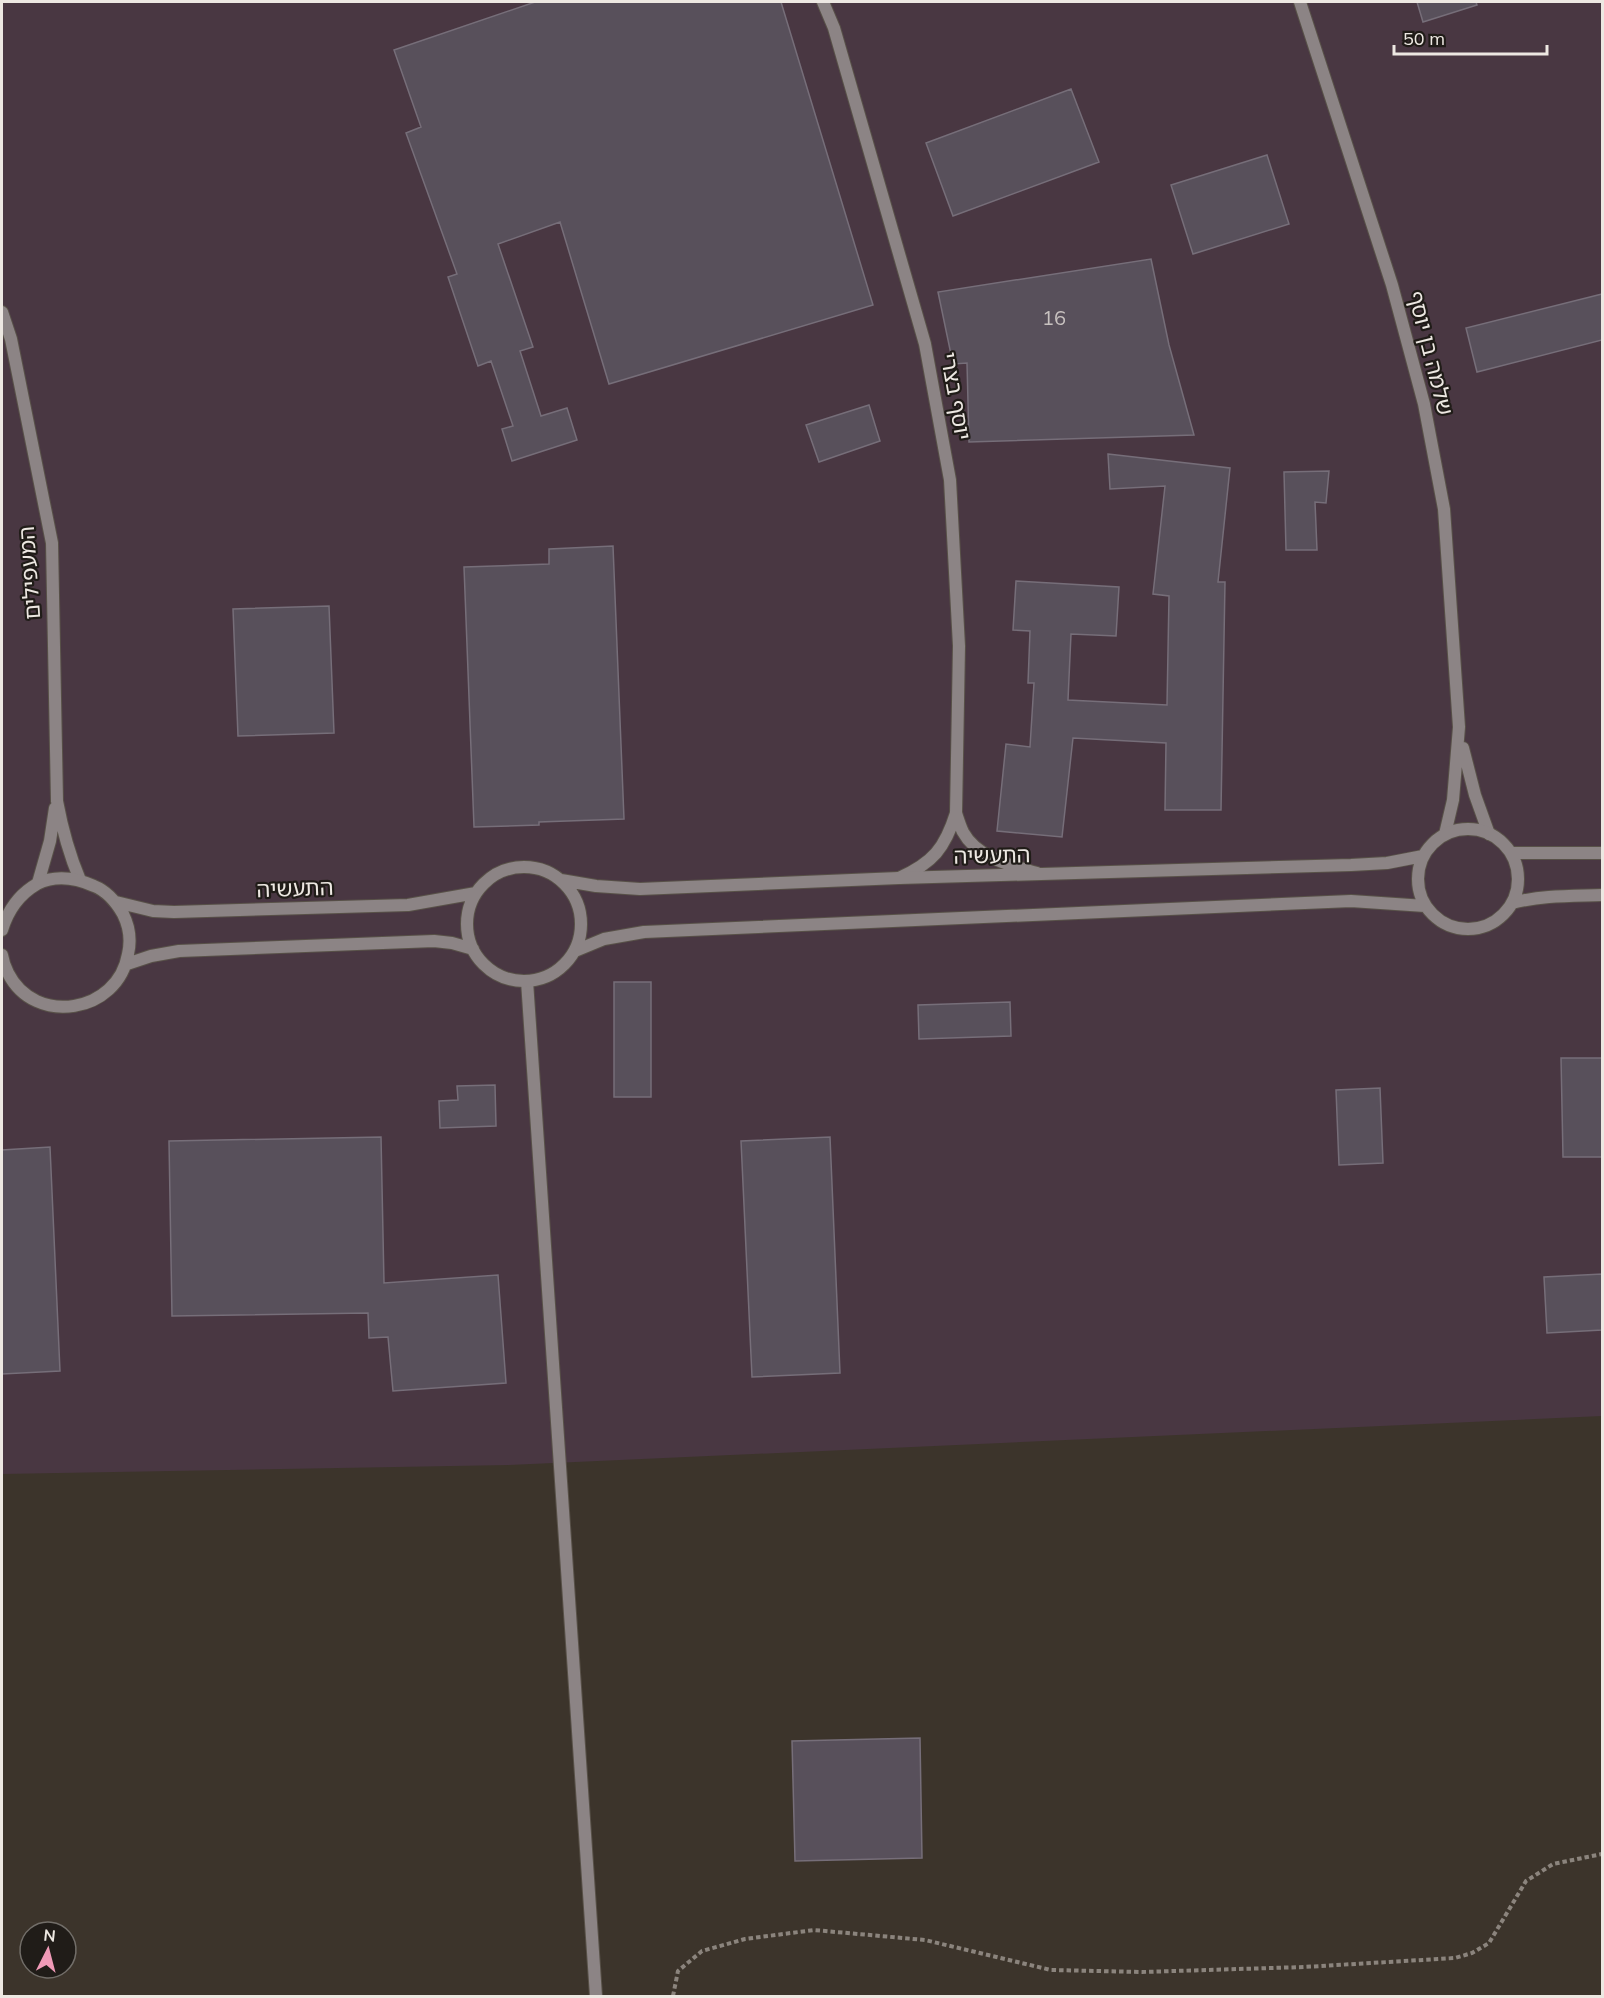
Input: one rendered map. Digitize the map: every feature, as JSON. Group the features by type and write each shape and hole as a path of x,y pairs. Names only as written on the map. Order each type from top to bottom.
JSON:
{"street":[{"name":"יוסף בצרי","path":"823,2 834,28 925,344 950,480 959,646 956,813 950,835 939,852 915,871 899,878"},
{"name":"שלמה בן יוסף","path":"1300,2 1392,285 1424,404 1444,509 1459,727 1466,765 1489,834"},
{"name":"המעפילים","path":"2,312 11,339 52,543 57,801 65,840 80,880"},
{"name":"שלמה בן יוסף","path":"1445,834 1453,800 1459,727"},
{"name":"המעפילים","path":"38,884 50,841 57,801"},
{"name":"יוסף בצרי","path":"956,813 963,832 988,856 1006,864 1046,875"},
{"path":"1474,829 1489,834 1511,853 1517,869 1518,886 1512,903 1501,917 1486,926 1470,930 1452,927 1437,919 1425,906 1418,890 1418,873 1423,856 1433,843 1445,834 1474,829"},
{"path":"1511,853 1602,854"},
{"name":"התעשיה","path":"561,880 596,886 639,889 899,878 1351,865 1387,863 1423,856"},
{"path":"525,867 544,870 561,880 574,895 581,913 581,933 575,951 562,966 546,976 527,981 511,979 495,973 483,963 473,949 467,931 468,911 476,893 489,879 506,869 525,867"},
{"path":"2,930 5,912 21,895 38,884 59,878 80,880 100,888 116,902 126,921 130,943 127,964 116,983 100,997 81,1006 60,1007 39,1002 21,990 5,972 2,955"},
{"name":"התעשיה","path":"116,902 153,911 174,912 408,905 476,893"},
{"path":"1512,903 1553,896 1602,895"},
{"path":"575,951 604,939 644,932 1351,901 1425,906"},
{"path":"127,964 151,956 178,951 434,941 473,949"},
{"path":"527,981 596,1996"}],"path":[{"path":"673,1996 678,1971 702,1952 745,1939 814,1930 925,1940 1051,1970 1142,1972 1455,1958 1472,1953 1489,1943 1526,1881 1554,1864 1602,1854"}],"shaded area":[{"path":"2,2 1602,2 1602,1416 509,1465 2,1474"}],"building":[{"path":"535,2 781,2 873,305 609,384 560,222 498,244 533,347 520,351 541,416 567,408 577,440 512,461 502,429 513,426 491,361 478,366 448,277 457,274 406,133 421,127 394,50"},
{"path":"1417,2 1476,2 1477,5 1423,22"},
{"path":"1071,89 1099,162 953,216 926,143"},
{"path":"1267,155 1289,224 1193,254 1171,185"},
{"path":"1151,259 1169,345 1194,435 969,442 967,363 953,364 938,292"},
{"path":"1602,294 1602,340 1477,372 1466,328"},
{"path":"869,405 880,441 819,462 806,425"},
{"path":"1108,454 1230,468 1218,582 1225,582 1221,810 1165,810 1166,743 1073,738 1062,837 997,831 1006,744 1030,747 1034,683 1028,683 1030,631 1013,630 1016,581 1119,587 1116,636 1071,634 1068,700 1167,705 1169,596 1153,594 1165,486 1110,489"},
{"path":"1329,471 1326,503 1315,502 1317,550 1286,550 1284,472"},
{"path":"613,546 624,819 474,827 464,567 549,564 549,549"},
{"path":"329,606 334,733 238,736 233,609"},
{"path":"614,982 651,982 651,1097 614,1097"},
{"path":"1010,1002 1011,1036 919,1039 918,1005"},
{"path":"1561,1058 1602,1058 1602,1157 1563,1157"},
{"path":"495,1085 496,1126 440,1128 439,1101 458,1100 457,1086"},
{"path":"1380,1088 1383,1163 1339,1165 1336,1090"},
{"path":"381,1137 384,1283 498,1275 506,1383 393,1391 388,1337 369,1338 368,1313 172,1316 169,1141"},
{"path":"830,1137 840,1373 752,1377 741,1141"},
{"path":"50,1147 60,1371 2,1374 2,1150"},
{"path":"1602,1274 1602,1330 1547,1333 1544,1277"},
{"path":"920,1738 922,1858 795,1861 792,1741"}]}
